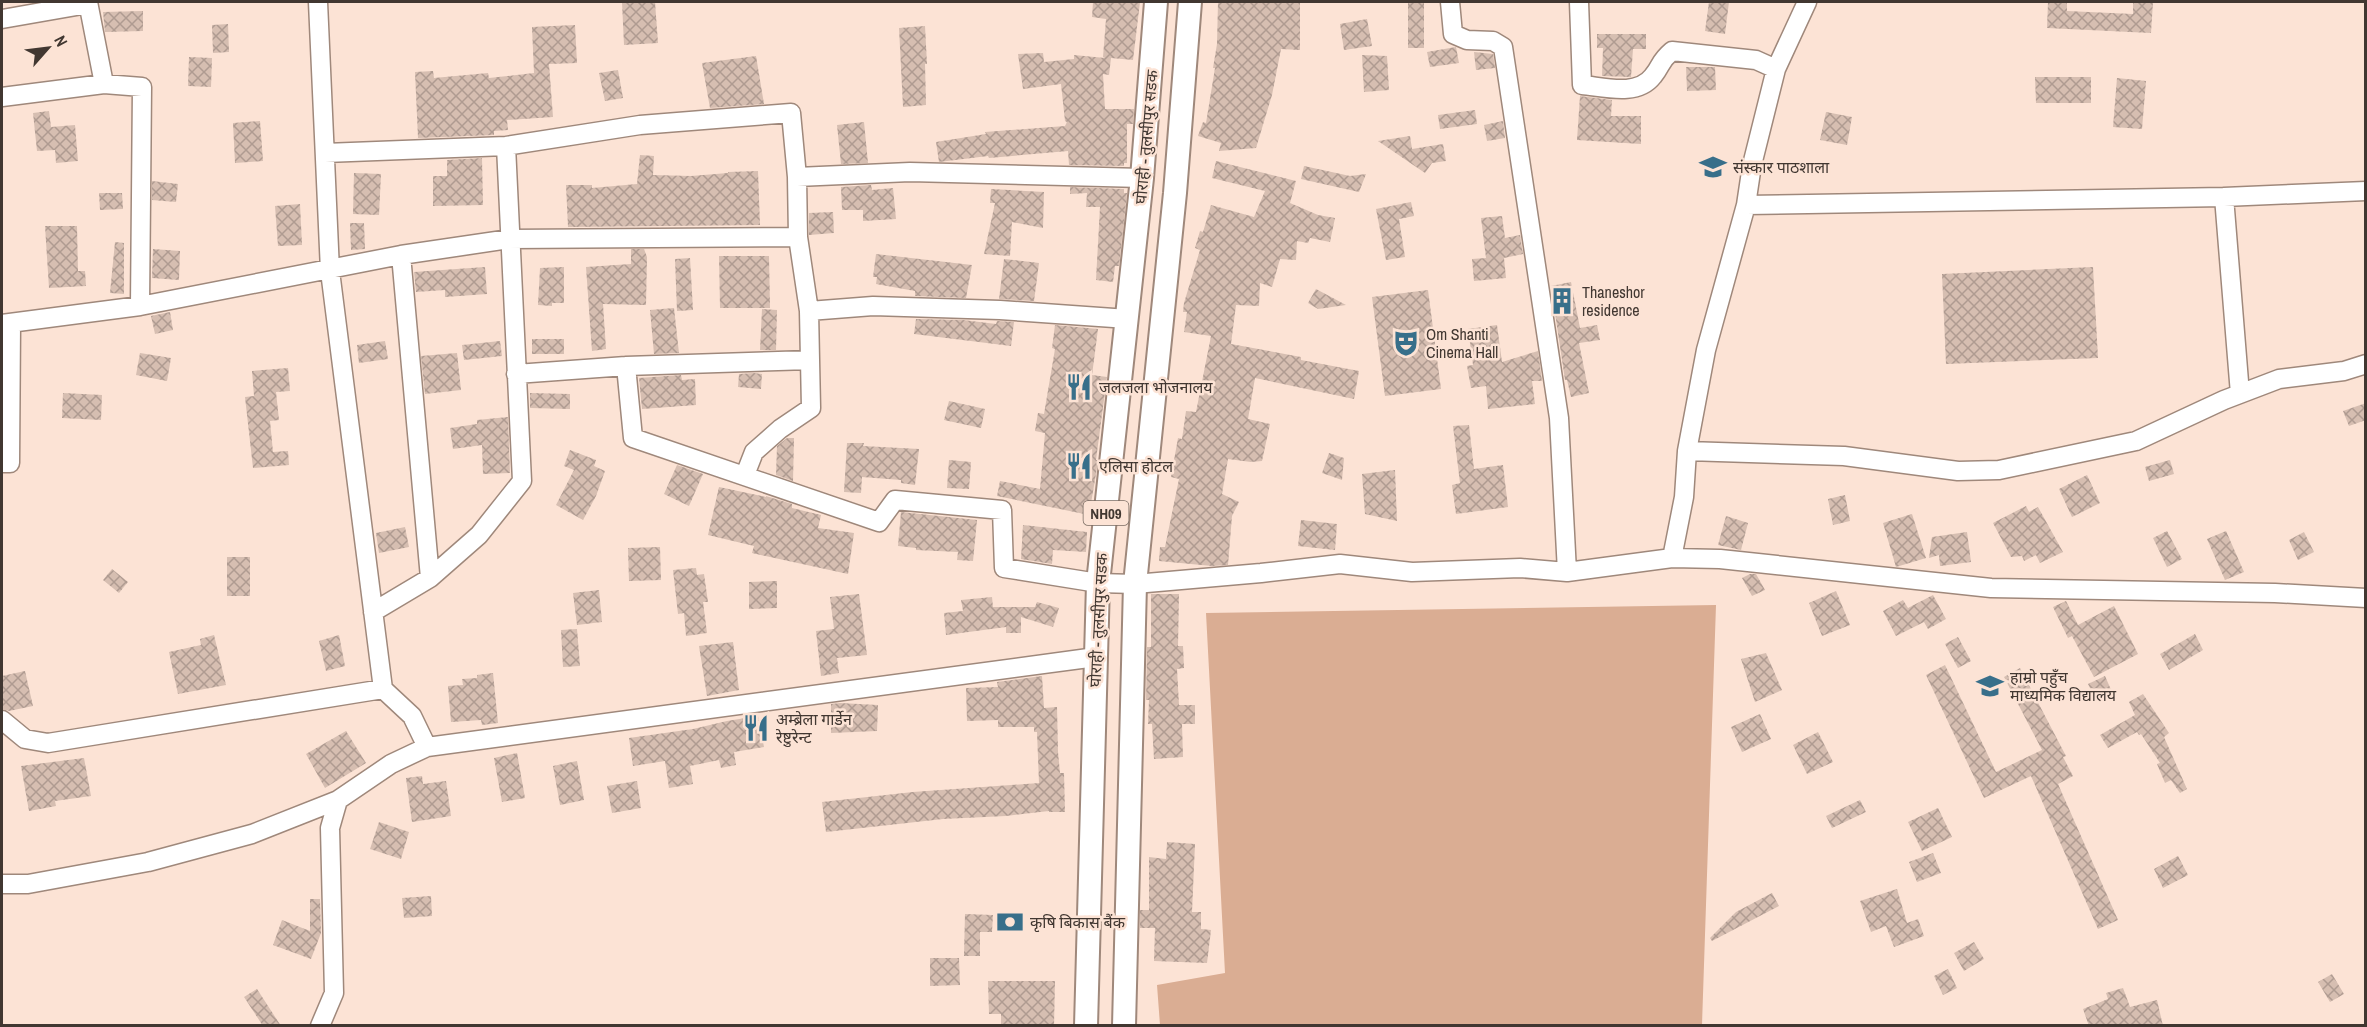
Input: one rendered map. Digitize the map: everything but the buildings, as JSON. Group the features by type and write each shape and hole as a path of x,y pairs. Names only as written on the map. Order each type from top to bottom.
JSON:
{"main road":[{"name":"घोराही - तुलसीपुर सडक","path":"1086,1026 1098,583 1143,178 1156,2"},
{"name":"घोराही - तुलसीपुर सडक","path":"1124,1026 1135,584 1173,216 1190,2"}],"street":[{"path":"318,2 330,271 383,689 412,716 427,747"},
{"path":"1450,2 1453,34 1467,40 1493,41 1503,47 1559,418 1567,572"},
{"path":"1579,2 1582,85 1625,90 1645,85 1654,76 1661,60 1672,51 1756,60 1776,69"},
{"path":"1672,558 1684,497 1687,451 1706,350 1746,205 1752,165 1776,69 1807,2"},
{"path":"2,19 88,3 104,84"},
{"path":"2,97 104,84 142,87 140,306"},
{"path":"325,153 506,146 640,125 791,113 797,177 798,237 809,311 811,408 780,429 754,452 745,475"},
{"path":"373,612 430,578 479,534 522,481 506,146"},
{"path":"797,177 910,172 1143,178"},
{"path":"1746,205 2224,197 2366,191"},
{"path":"2224,197 2232,397"},
{"path":"2,462 10,463 6,324 140,306 330,271 401,255 510,239 798,237"},
{"path":"401,255 430,578"},
{"path":"809,311 873,306 1000,310 1128,319"},
{"path":"516,374 626,366 810,360"},
{"path":"1687,451 1844,456 1958,471 1999,470 2136,441 2232,397 2279,379 2344,371 2366,364"},
{"path":"626,366 633,438 879,522 895,500 1002,510 1004,568 1098,583 1135,584 1340,564 1412,572 1520,568 1567,572 1672,558 1720,559 1991,588 2275,593 2366,598"},
{"path":"2,884 28,884 148,862 252,834 338,800 391,764 427,747 1096,657"},
{"path":"2,720 25,739 48,743 383,689"},
{"path":"320,1026 334,993 330,828 338,800"}],"shaded area":[{"path":"1716,605 1702,1025 1160,1025 1157,985 1225,973 1206,613"}],"place":[{"name":"संस्कार पाठशाला","path":"1713,167"},
{"name":"Thaneshor residence","path":"1562,301"},
{"name":"Om Shanti Cinema Hall","path":"1406,343"},
{"name":"जलजला भोजनालय","path":"1079,387"},
{"name":"एलिसा होटल","path":"1079,466"},
{"name":"हाम्रो पहुँच माध्यमिक विद्यालय","path":"1990,686"},
{"name":"अम्ब्रेला गार्डेन रेष्टुरेन्ट","path":"756,728"},
{"name":"कृषि बिकास बैंक","path":"1010,922"}]}
